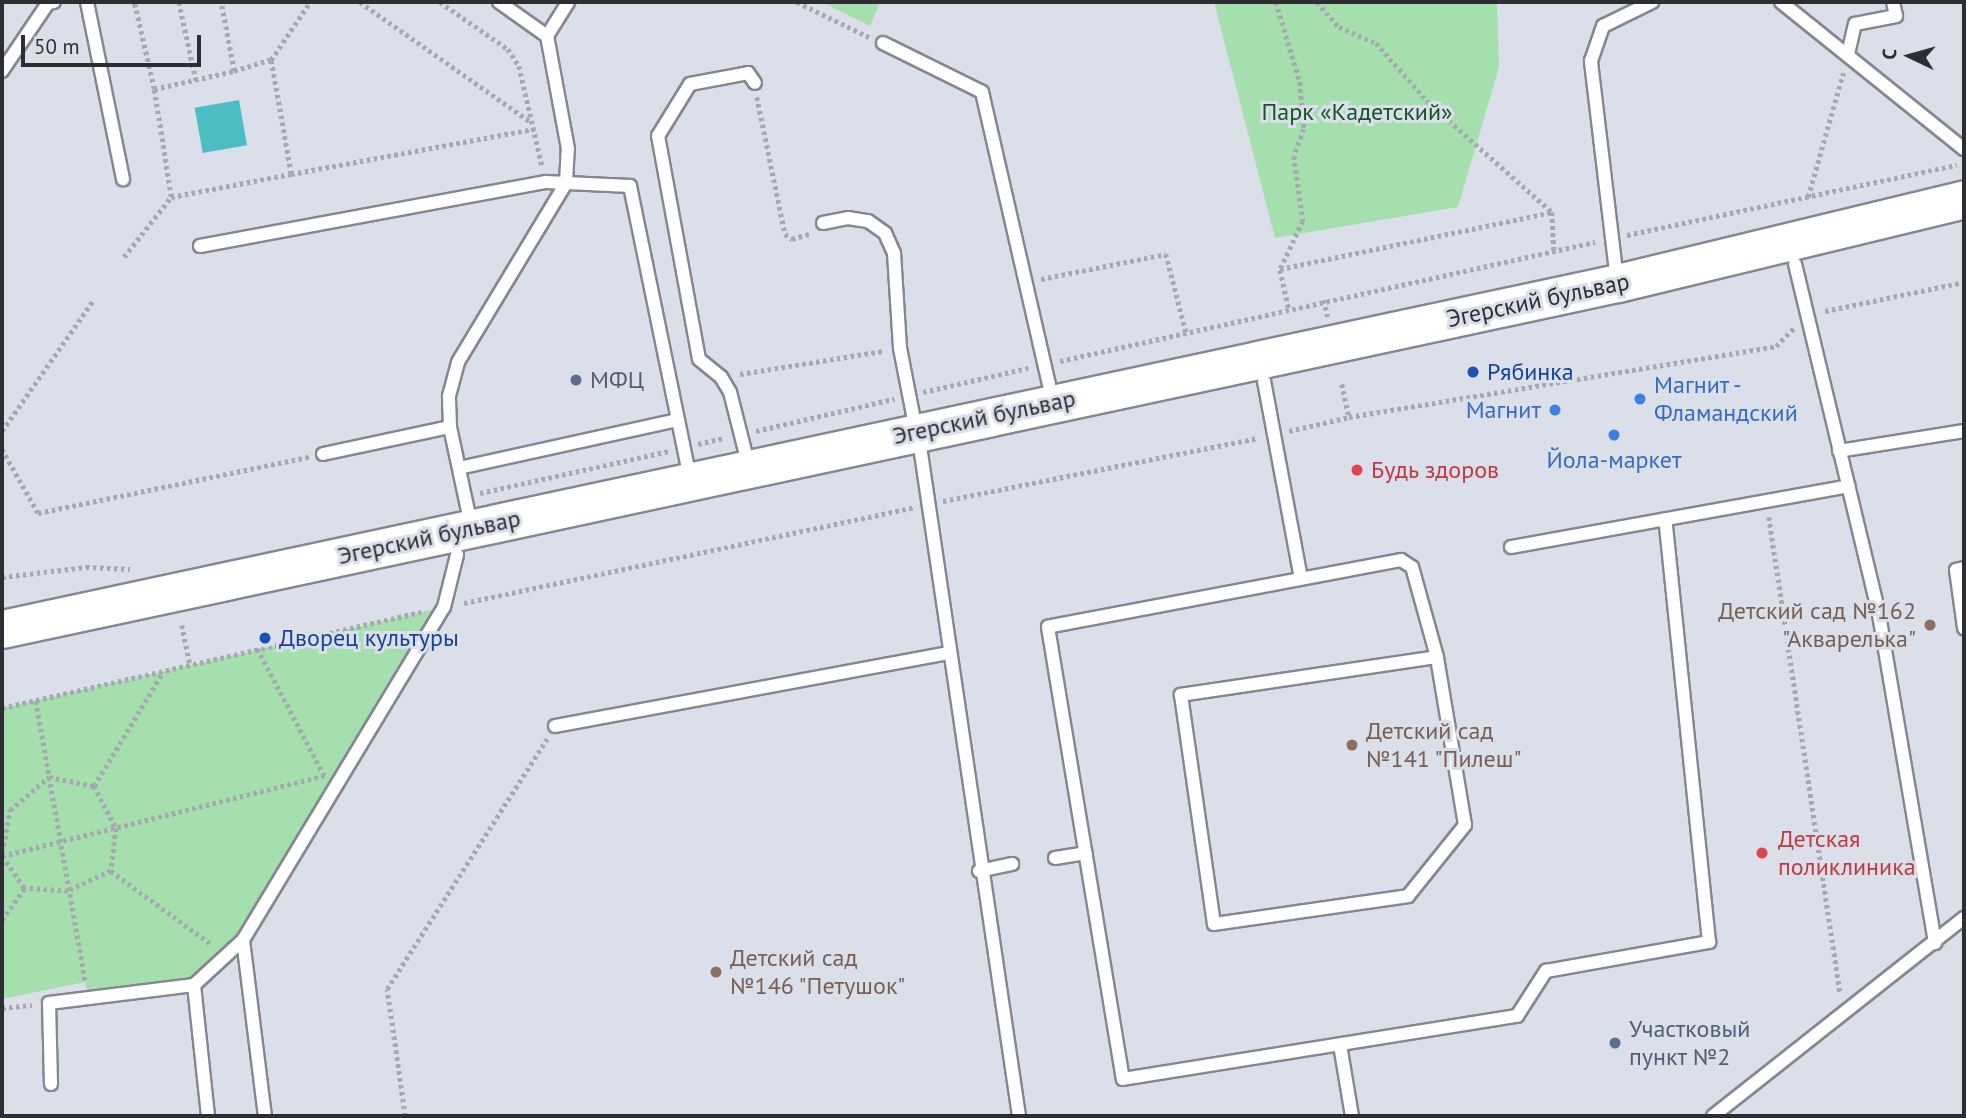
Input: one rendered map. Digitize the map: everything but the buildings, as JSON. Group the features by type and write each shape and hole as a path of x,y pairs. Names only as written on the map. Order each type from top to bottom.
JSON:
{"main road":[{"name":"Эгерский бульвар","path":"2,652 690,477 748,464 918,442 1262,370 1792,253 1964,199"},
{"name":"Эгерский бульвар","path":"918,442 1053,402 1262,370 1618,283 1964,225"},
{"name":"Эгерский бульвар","path":"2,629 464,533"}],"lane":[{"path":"2,71 48,3 54,2"},
{"path":"87,2 123,179"},
{"path":"499,2 547,36"},
{"path":"51,1084 49,1003 194,985 243,940 444,607 464,533 458,468 450,427 449,396 458,362 566,183 568,149 547,36 568,2"},
{"path":"1618,283 1591,61 1603,26 1651,2"},
{"path":"1781,2 1964,149"},
{"path":"1848,54 1855,24 1896,16 1893,2"},
{"path":"883,43 982,92 1053,402"},
{"path":"748,464 722,377 699,359 658,136 690,85 748,73 755,83"},
{"path":"200,246 546,182 630,186 690,477"},
{"path":"823,223 848,218 868,221 885,233 894,253 900,348 930,504 947,653 1018,1116"},
{"path":"1792,253 1878,609 1935,943"},
{"path":"1262,370 1301,579"},
{"path":"458,468 677,419"},
{"path":"323,454 450,427"},
{"path":"1839,451 1964,431"},
{"path":"1511,547 1849,486"},
{"path":"1437,657 1181,695 1214,924 1408,896 1465,825 1437,657 1412,567 1401,560 1048,627 1123,1079 1517,1016 1546,971 1709,942 1665,519"},
{"path":"1964,568 1956,569 1964,628"},
{"path":"555,726 947,653"},
{"path":"1055,858 1086,853"},
{"path":"979,871 1012,864"},
{"path":"1713,1116 1964,918"},
{"path":"1951,930 1964,936"},
{"path":"243,940 265,1116"},
{"path":"194,985 208,1116"},
{"path":"1340,1045 1352,1116"}],"path":[{"path":"134,2 154,89 171,197"},
{"path":"179,2 196,80"},
{"path":"221,2 234,71"},
{"path":"154,89 271,60 310,2"},
{"path":"360,2 533,126"},
{"path":"440,2 508,49 519,66 546,182"},
{"path":"797,2 883,43"},
{"path":"1276,2 1300,82 1304,129 1294,156 1303,221 1280,270 1289,308"},
{"path":"1317,2 1339,27 1376,43 1428,102 1552,212 1553,251"},
{"path":"1808,197 1848,54"},
{"path":"271,60 291,174"},
{"path":"755,83 785,234 792,239 811,234 823,223"},
{"path":"124,257 171,197 533,126"},
{"path":"464,533 748,464 908,396 1289,308 1964,163"},
{"path":"1280,270 1552,212"},
{"path":"1027,282 1166,254 1185,332"},
{"path":"2,708 444,607 1349,417 1776,346 1807,315 1964,282"},
{"path":"2,431 94,299"},
{"path":"722,377 900,348"},
{"path":"1342,384 1349,417"},
{"path":"2,449 38,513 323,454"},
{"path":"1766,499 1843,1014"},
{"path":"2,577 86,567 143,570"},
{"path":"182,625 190,665"},
{"path":"2,855 58,839 117,828 324,776 257,649"},
{"path":"94,786 164,672"},
{"path":"36,701 58,839 89,998"},
{"path":"405,1116 387,989 555,726"},
{"path":"49,777 94,786 117,828 111,872"},
{"path":"24,888 2,855 10,810 49,777"},
{"path":"2,804 10,810"},
{"path":"24,888 68,891 111,872"},
{"path":"111,872 227,956"},
{"path":"2,920 24,888"},
{"path":"2,1008 49,1003"}],"green space":[{"path":"822,2 880,2 870,26"},
{"name":"Парк «Кадетский»","path":"1214,2 1497,2 1499,67 1458,207 1275,238"},
{"path":"444,607 243,940 194,985 89,998 85,982 2,999 2,708"}],"water":[{"path":"239,100 247,145 203,153 195,108"}],"place":[{"name":"Рябинка","path":"1473,372"},
{"name":"МФЦ","path":"576,380"},
{"name":"Магнит - Фламандский","path":"1640,399"},
{"name":"Магнит","path":"1555,410"},
{"name":"Йола-маркет","path":"1614,435"},
{"name":"Будь здоров","path":"1357,470"},
{"name":"Детский сад №162 \"Акварелька\"","path":"1930,625"},
{"name":"Дворец культуры","path":"265,638"},
{"name":"Детский сад №141 \"Пилеш\"","path":"1352,745"},
{"name":"Детская поликлиника","path":"1762,853"},
{"name":"Детский сад №146 \"Петушок\"","path":"716,972"},
{"name":"Участковый пункт №2","path":"1615,1043"}]}
